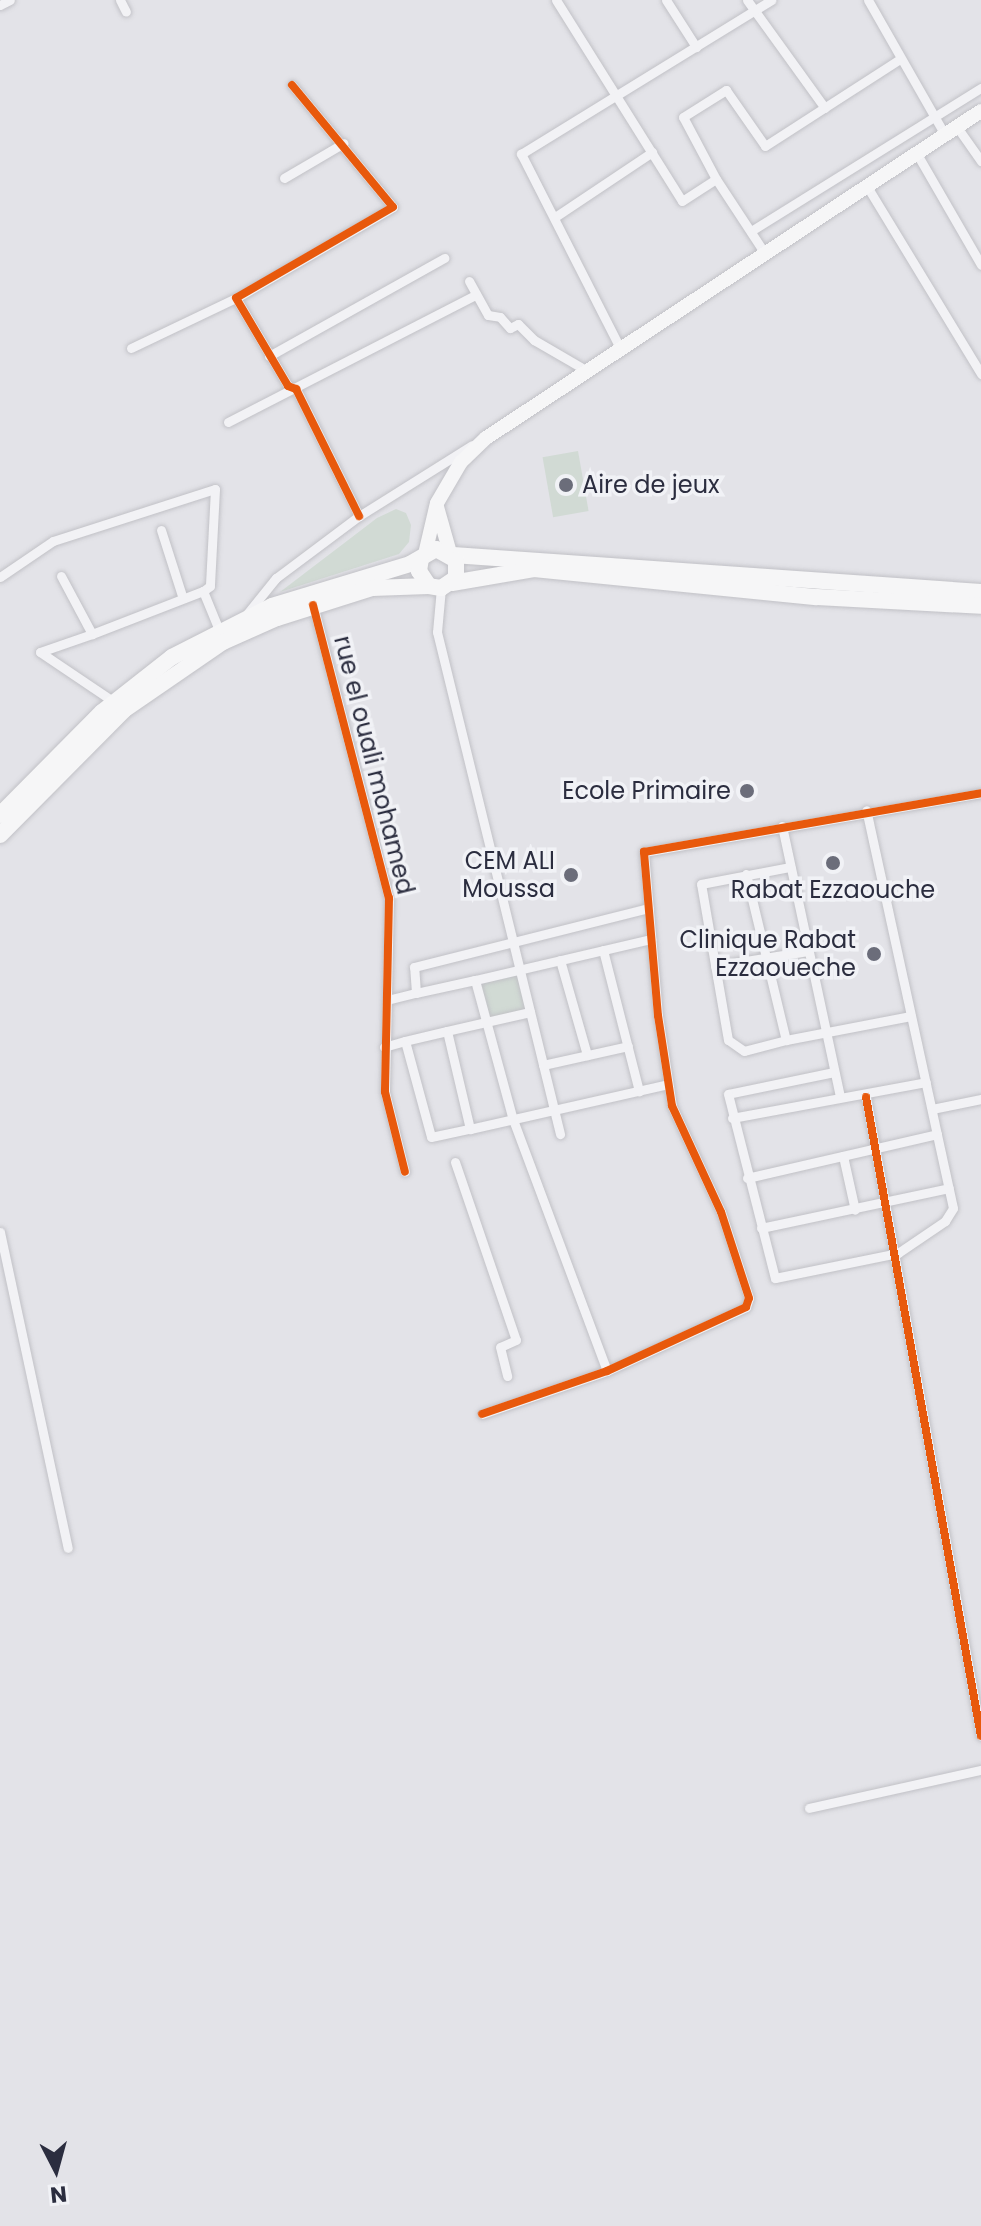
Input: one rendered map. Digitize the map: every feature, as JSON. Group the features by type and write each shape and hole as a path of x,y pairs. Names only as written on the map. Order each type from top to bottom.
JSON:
{"highway":[{"path":"0,815 114,702 172,657 242,620 436,549 452,554 981,592"},
{"path":"441,586 458,572 452,554"},
{"path":"423,556 419,571 441,586"},
{"path":"0,835 124,710 223,642 313,605 372,588 441,586 534,569 817,597 981,606"}],"main road":[{"path":"423,556 437,503 461,462 486,438 584,369 868,188 981,111"},
{"path":"437,503 452,554"}],"street":[{"path":"0,5 10,0"},
{"path":"120,0 126,12"},
{"path":"556,0 682,201 716,179"},
{"path":"666,0 696,47"},
{"path":"747,0 825,108"},
{"path":"619,346 521,154 771,0"},
{"path":"868,0 934,118 981,161"},
{"path":"764,252 716,179 683,117 726,90 765,146 900,59"},
{"path":"131,348 236,298 393,207 344,143 292,85"},
{"path":"751,231 981,88"},
{"path":"284,178 344,143"},
{"path":"555,217 652,152"},
{"path":"917,154 981,265"},
{"path":"868,188 981,374"},
{"path":"269,356 444,258"},
{"path":"469,281 488,315 500,317 510,328 518,324 534,340 584,369"},
{"path":"228,422 475,295"},
{"path":"236,298 269,356 296,389 359,516"},
{"path":"242,620 276,578 359,516 486,438"},
{"path":"0,577 53,541 215,489 210,586 40,652 114,702"},
{"path":"161,530 182,596"},
{"path":"61,576 92,634"},
{"path":"441,586 437,632 560,1134"},
{"path":"203,591 219,630"},
{"name":"rue el ouali mohamed","path":"313,605 389,898 385,1092 405,1172"},
{"path":"482,1414 607,1371 746,1307 749,1298 721,1212 672,1106 651,939 644,852 866,810 981,793"},
{"path":"834,1072 728,1094 775,1278 898,1253 945,1221 953,1208 866,810"},
{"path":"782,826 840,1096"},
{"path":"790,867 701,884 728,1040 734,1048 744,1051 911,1016"},
{"path":"746,874 786,1040"},
{"path":"416,993 414,967 512,939 649,908"},
{"path":"387,1000 651,939"},
{"path":"603,950 639,1091"},
{"path":"715,966 808,951"},
{"path":"560,960 587,1055"},
{"path":"475,980 513,1120 607,1371"},
{"path":"384,1047 530,1012"},
{"path":"447,1031 470,1129"},
{"path":"405,1041 431,1137 554,1112 668,1084"},
{"path":"543,1065 628,1046"},
{"path":"732,1118 840,1096 866,1097 926,1082"},
{"path":"866,1097 898,1253 981,1736"},
{"path":"932,1109 981,1099"},
{"path":"747,1178 937,1134"},
{"path":"843,1156 855,1210"},
{"path":"455,1162 516,1340 500,1347 507,1376"},
{"path":"761,1228 949,1188"},
{"path":"0,1232 68,1548"},
{"path":"809,1808 981,1770"}],"shaded area":[{"name":"Aire de jeux","path":"578,451 589,511 553,517 543,457"},
{"path":"396,509 406,513 411,525 409,542 399,554 280,592 377,518"},
{"path":"518,973 527,1010 487,1020 478,983"}],"cycle path":[{"path":"292,85 393,207 236,298 288,386 296,389 359,516"},
{"path":"313,605 389,898 385,1092 405,1172"},
{"path":"482,1414 607,1371 746,1307 749,1298 721,1212 672,1106 658,1016 644,852 981,793"},
{"path":"866,1097 981,1736"}],"place":[{"name":"Aire de jeux","path":"566,485"},
{"name":"Ecole Primaire","path":"747,791"},
{"name":"Rabat Ezzaouche","path":"833,863"},
{"name":"CEM ALI Moussa","path":"571,875"},
{"name":"Clinique Rabat Ezzaoueche","path":"874,954"}]}
